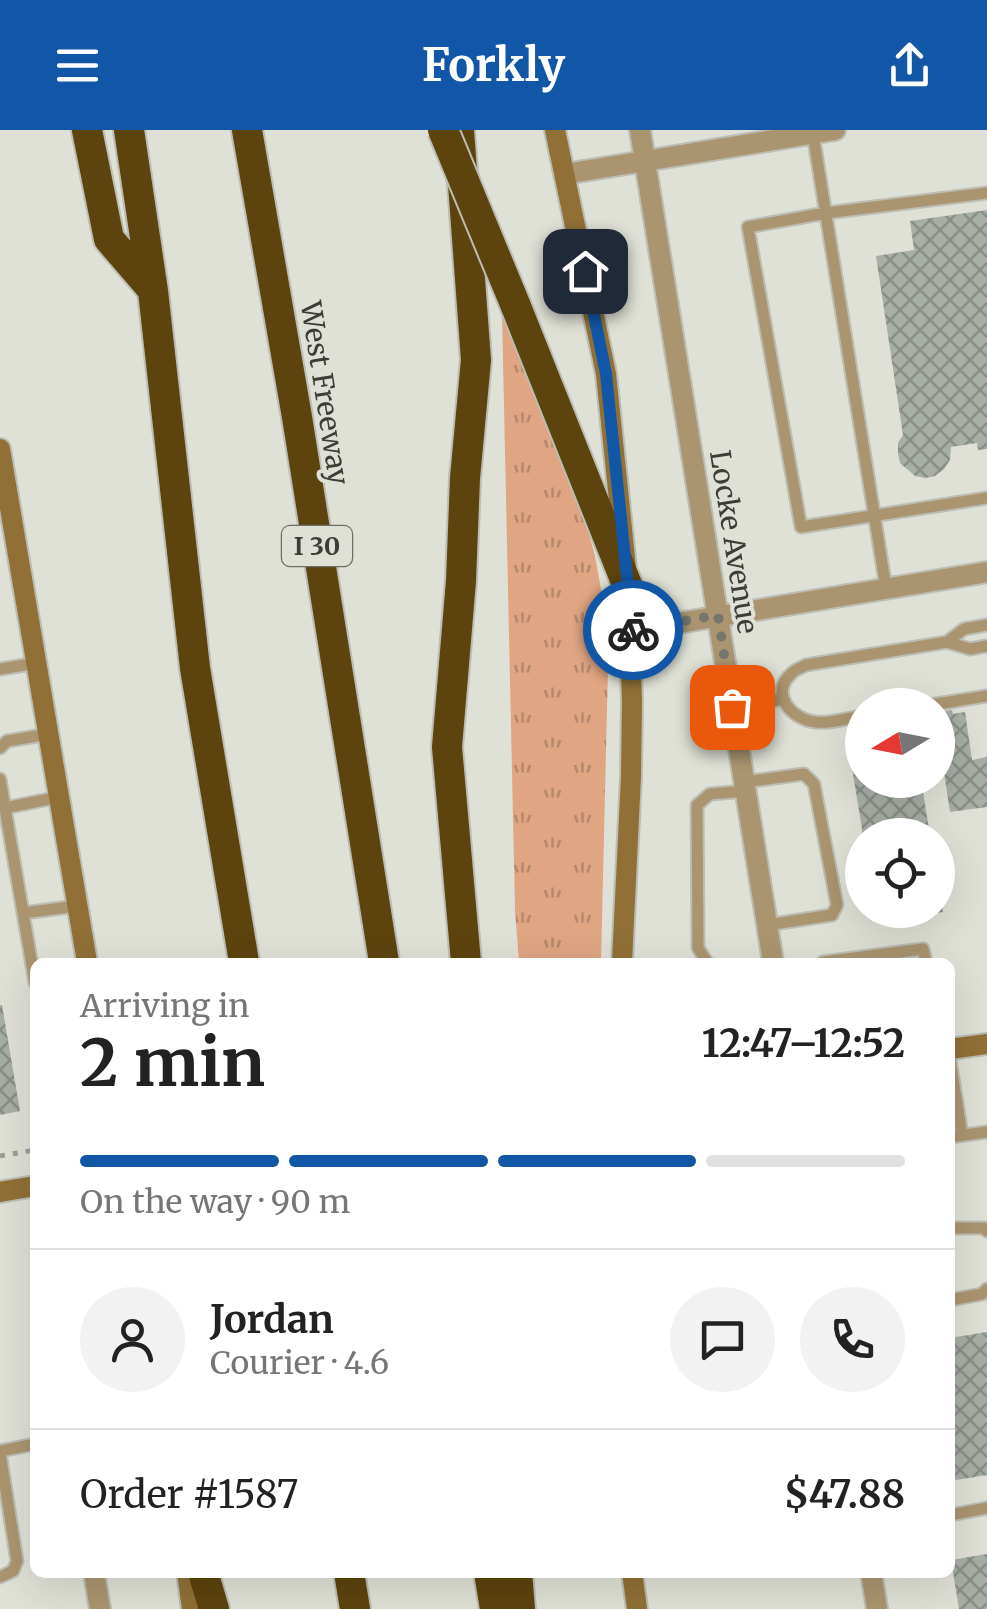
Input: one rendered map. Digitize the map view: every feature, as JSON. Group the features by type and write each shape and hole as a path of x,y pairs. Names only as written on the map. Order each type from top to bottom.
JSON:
{"highway":[{"path":"87,130 110,239 153,291"},
{"path":"128,130 153,291 196,668 243,958"},
{"name":"West Freeway","path":"246,130 297,418 383,958"},
{"path":"443,130 628,587"},
{"path":"459,130 476,360 448,747 466,958"},
{"path":"206,1578 214,1609"},
{"path":"350,1578 354,1609"},
{"path":"490,1578 495,1609"},
{"path":"517,1578 520,1609"}],"main road":[{"path":"555,130 606,374 628,587 631,776 622,958"},
{"path":"0,449 86,958"},
{"path":"955,1048 987,1044"},
{"path":"0,1192 30,1187"},
{"path":"188,1578 192,1609"},
{"path":"633,1578 637,1609"}],"street":[{"name":"Locke Avenue","path":"640,130 772,958"},
{"path":"565,174 835,130"},
{"path":"630,631 987,572"},
{"path":"95,1578 100,1609"},
{"path":"872,1578 877,1609"}],"lane":[{"path":"813,134 886,588"},
{"path":"987,192 748,227 801,527 987,498"},
{"path":"946,642 964,629 987,625"},
{"path":"845,719 819,723 790,712 783,699 783,686 791,673 806,665 946,642 970,649 987,646"},
{"path":"0,669 37,663"},
{"path":"955,701 987,696"},
{"path":"732,707 783,699"},
{"path":"0,748 7,740 49,734"},
{"path":"705,958 698,948 697,806 710,794 804,774 814,784 836,904 832,914 767,925"},
{"path":"0,779 31,958"},
{"path":"5,808 59,797"},
{"path":"23,913 78,906"},
{"path":"853,958 922,949 925,958"},
{"path":"956,1136 987,1132"},
{"path":"955,1228 986,1230"},
{"path":"955,1299 985,1292"},
{"path":"0,1577 13,1571 17,1562 0,1452 30,1445"},
{"path":"955,1514 987,1508"}],"path":[{"path":"0,1156 30,1151"}],"green space":[{"path":"502,314 573,476 595,556 607,622 601,958 519,958"}],"building":[{"path":"987,210 987,449 978,450 977,443 951,447 944,469 935,476 915,476 900,463 898,453 903,435 876,256 914,250 910,221"},
{"path":"965,712 972,760 987,757 987,807 950,812 948,798 955,798 955,714"},
{"path":"857,798 924,798 927,818 860,818"},
{"path":"0,1005 20,1111 0,1115"},
{"path":"987,1332 987,1475 955,1480 955,1337"},
{"path":"987,1554 987,1609 959,1609 955,1559"}],"way so far":[{"path":"633,630 718,615 732,707"}],"route":[{"path":"585,271 606,374 630,631 633,630"}]}
